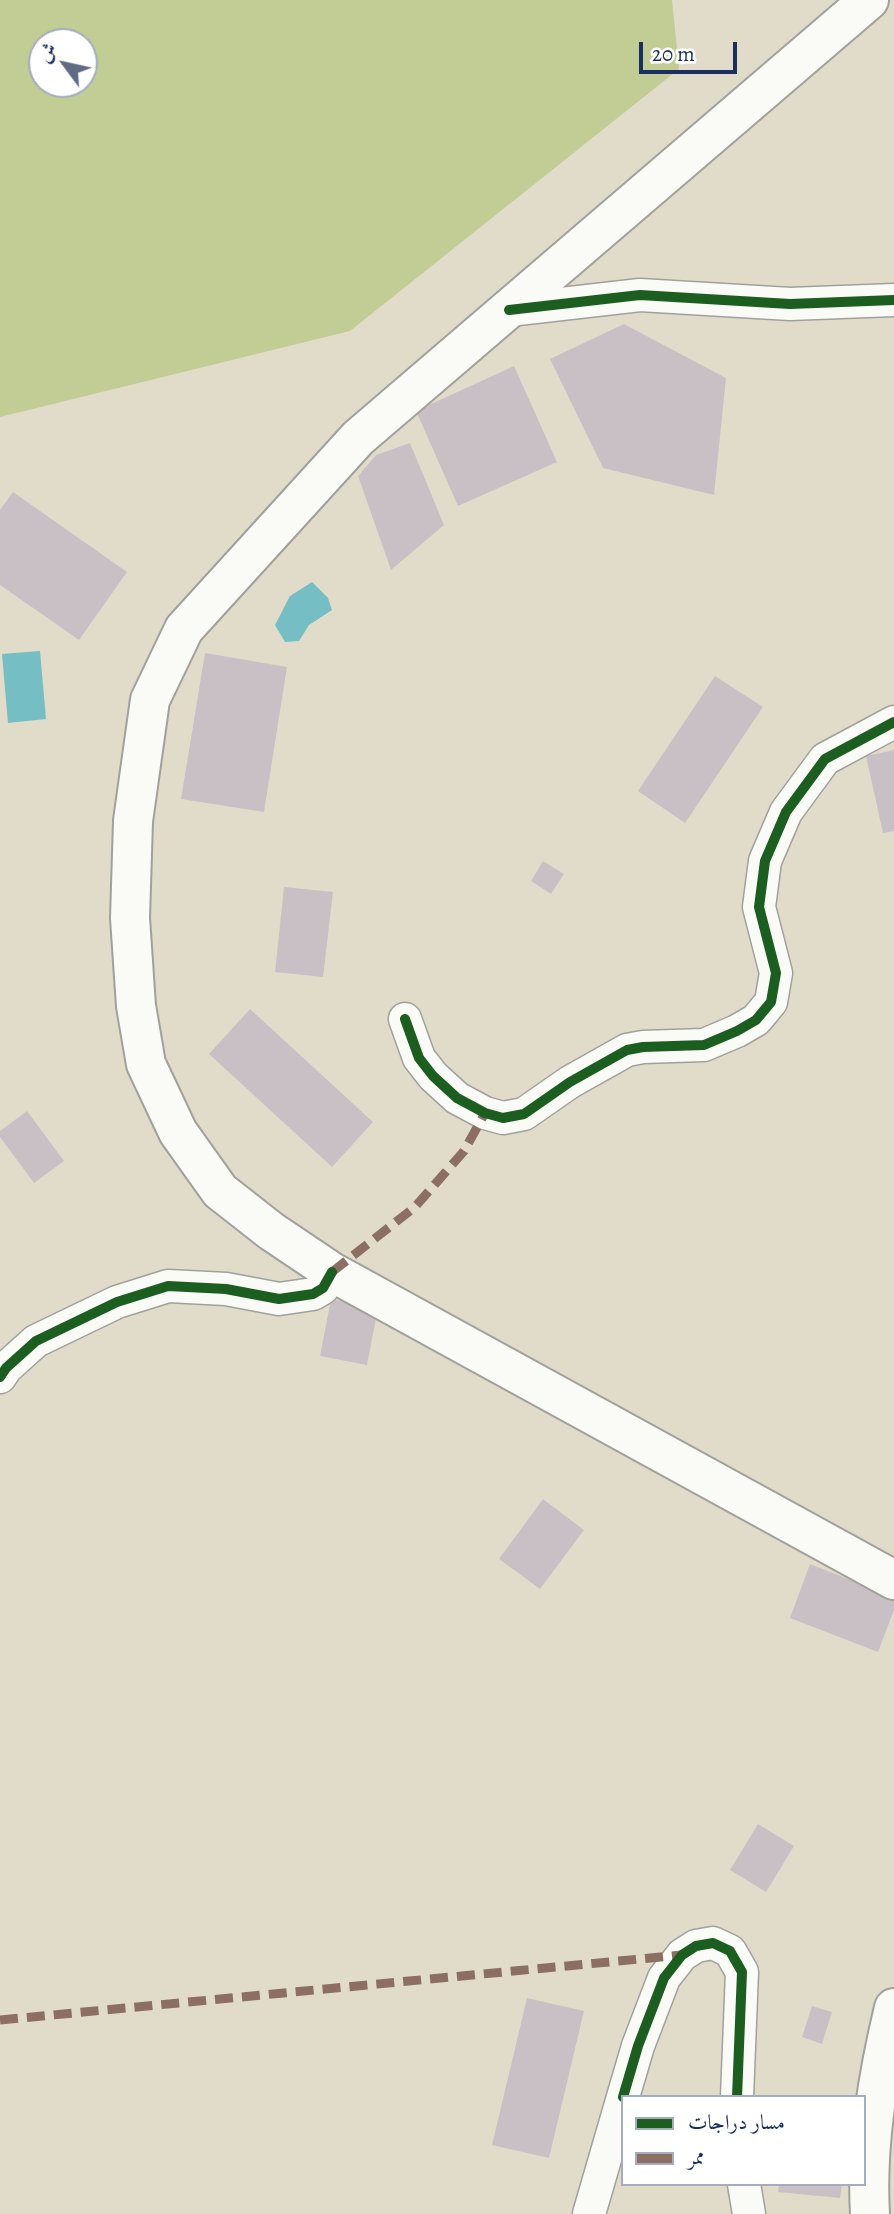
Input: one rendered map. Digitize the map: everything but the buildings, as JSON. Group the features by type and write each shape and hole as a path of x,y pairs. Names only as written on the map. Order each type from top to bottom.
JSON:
{"main road":[{"path":"869,0 358,438 184,629 150,701 133,821 130,918 135,1006 146,1065 178,1132 220,1191 271,1231 332,1272 894,1580"},
{"path":"870,2214 868,2178 873,2122 894,2008"}],"street":[{"path":"509,310 640,295 790,304 894,300"},
{"path":"405,1019 419,1058 433,1076 457,1098 485,1113 503,1118 524,1114 570,1082 627,1050 704,1045 756,1020 771,1002 776,973 759,907 765,861 786,812 825,759 894,722"},
{"path":"0,1377 6,1368 36,1341 117,1302 168,1286 226,1289 279,1299 313,1294 323,1288 332,1272"},
{"path":"624,2095 638,2046 664,1978 682,1955 696,1946 713,1943 730,1951 742,1972 737,2095"},
{"path":"589,2214 621,2104"},
{"path":"744,2186 748,2214"}],"green space":[{"path":"0,0 672,0 679,69 350,331 0,417"}],"water":[{"path":"312,582 328,598 332,610 309,625 299,641 285,642 275,625 290,596"},
{"path":"40,651 46,719 8,723 2,654"}],"marked path":[{"path":"332,1272 415,1207 464,1151 485,1113"},
{"path":"0,2020 682,1955"}],"cycle path":[{"path":"509,310 640,295 790,304 894,300"},
{"path":"405,1019 419,1058 433,1076 457,1098 485,1113 503,1118 524,1114 570,1082 627,1050 704,1045 756,1020 771,1002 776,973 759,907 765,861 786,812 825,759 894,722"},
{"path":"0,1377 6,1368 36,1341 117,1302 168,1286 226,1289 279,1299 313,1294 323,1288 332,1272"},
{"path":"624,2095 638,2046 664,1978 682,1955 696,1946 713,1943 730,1951 742,1972 737,2095"}]}
